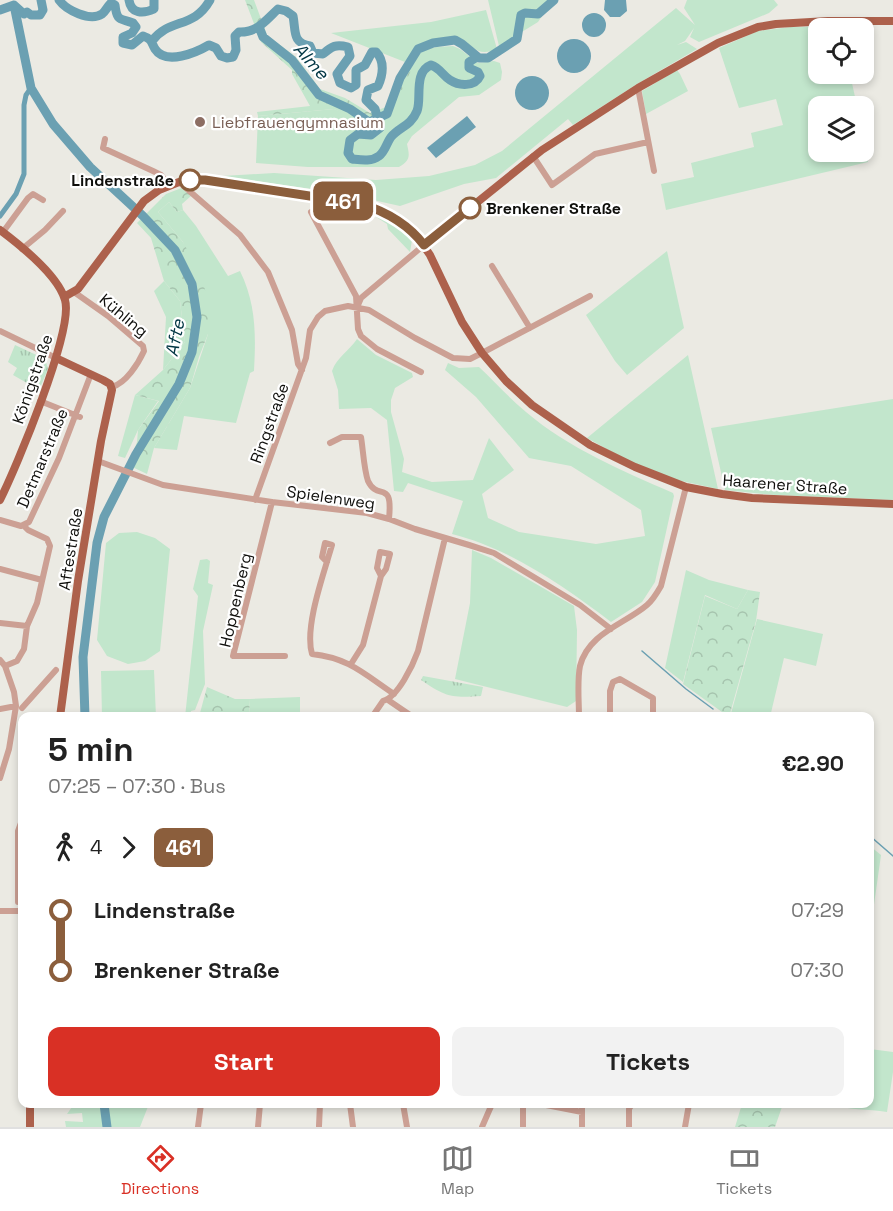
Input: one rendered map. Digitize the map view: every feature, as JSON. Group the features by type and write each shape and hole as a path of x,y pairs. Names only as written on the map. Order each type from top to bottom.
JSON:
{"main road":[{"path":"1,231 51,276 64,297 74,292 144,201 168,185 178,182 205,180 362,204 384,212 403,223 424,245 533,156 638,88 718,43 758,27 828,21 893,21"},
{"name":"Haarener Straße","path":"424,245 458,315 482,353 521,396 590,445 635,468 686,487 752,498 893,504"},
{"name":"Königstraße","path":"0,500 56,358 67,314 64,297"},
{"path":"56,358 107,382 112,387"},
{"name":"Aftestraße","path":"61,712 71,627 112,387"},
{"path":"30,1108 30,1127"}],"street":[{"path":"638,88 654,171"},
{"path":"105,139 103,148 161,175 168,185"},
{"path":"533,156 552,185 595,154 648,142"},
{"name":"Ringstraße","path":"178,182 240,235 268,272 292,330 298,364 302,370 255,500"},
{"path":"1,231 33,194 43,200"},
{"path":"22,249 63,211"},
{"path":"311,212 356,296 358,329 361,336 377,349 421,372"},
{"path":"357,306 361,298 424,245"},
{"path":"492,266 530,328"},
{"name":"Kühling","path":"74,292 108,316 142,346 144,351 141,359 122,382 112,387"},
{"path":"302,370 310,330 318,317 334,308 357,306 380,315 415,338 453,358 470,359 590,296"},
{"path":"0,331 56,358"},
{"name":"Detmarstraße","path":"0,520 24,526 29,522 78,417 91,374"},
{"path":"40,401 78,417"},
{"path":"330,443 342,437 360,437 368,481 388,495 391,500 389,519"},
{"name":"Spielenweg","path":"98,461 163,485 255,500 367,513 494,553 580,605 611,628"},
{"path":"579,712 580,667 586,653 595,641 611,628 648,605 661,586 686,487"},
{"name":"Hoppenberg","path":"272,502 233,656 285,656"},
{"path":"21,710 2,663 15,662 21,656 27,626 37,603 50,543 47,539 28,531 24,526"},
{"path":"375,712 383,701 388,700 394,694 414,663 445,538"},
{"path":"327,562 310,628 309,644 312,654 333,657 351,664 394,694"},
{"path":"0,569 42,580"},
{"path":"351,664 363,645 381,576"},
{"path":"0,623 27,626"},
{"path":"21,710 56,670"},
{"path":"610,712 610,691 613,682 620,679 653,698 653,712"},
{"path":"388,700 406,712"},
{"path":"0,709 21,710"},
{"path":"0,778 18,720"},
{"path":"18,831 18,902"},
{"path":"0,911 18,911"},
{"path":"198,1127 200,1108"},
{"path":"258,1127 260,1108"},
{"path":"319,1126 320,1108"},
{"path":"351,1108 353,1127"},
{"path":"404,1108 407,1127"},
{"path":"482,1127 490,1108"},
{"path":"523,1108 523,1127"},
{"path":"562,1108 582,1112"},
{"path":"582,1108 582,1127"},
{"path":"629,1127 630,1108"},
{"path":"685,1127 688,1108"}],"green space":[{"path":"245,0 254,0 267,35 296,57 320,89 345,98 370,113 386,107 397,76 405,62 413,66 389,118 368,126 334,109 258,116 257,112 310,106 292,70 261,42"},
{"path":"488,0 553,0 538,22 499,46"},
{"path":"687,0 774,0 778,5 769,13 699,42 690,37 694,28 685,41 677,45 686,42 697,49 573,125 568,119 496,178 464,184 400,206 346,194 222,176 274,173 376,180 429,176 475,165 502,151 676,8 695,25 684,8"},
{"path":"486,10 497,49 484,52 475,49 456,36 426,42 416,49 405,62 331,33 431,22"},
{"path":"808,27 808,84 852,84 855,96 808,96 808,162 868,162 666,210 661,184 694,177 691,163 754,147 751,133 783,125 776,99 739,108 719,48 758,31"},
{"path":"453,46 478,63 494,61 500,63 501,80 479,95 459,97 412,136 407,144 408,158 399,167 308,167 256,163 258,116 334,109 347,114 389,118 420,53 431,48"},
{"path":"677,70 688,91 646,114 642,91"},
{"path":"184,187 191,196 182,204 183,210 177,212 169,202 158,212 183,242 200,273 209,303 208,334 190,388 154,448 147,474 128,465 137,442 138,430 159,401 135,395 163,370 185,342 180,301 164,281 151,238 137,223 166,194"},
{"path":"169,202 177,212 183,210 196,226 228,276 240,271 252,307 255,332 254,371 250,373 236,423 184,416 177,450 154,448 190,388 208,334 183,242 158,212"},
{"path":"353,208 377,216 400,228 412,240 410,252 388,229 387,224 373,215"},
{"path":"667,251 684,328 627,375 615,361 586,315"},
{"path":"164,281 180,301 185,342 163,370 166,317 154,291"},
{"path":"357,339 376,355 412,373 413,377 395,388 391,400 391,412 404,459 402,472 432,482 473,480 489,438 514,470 482,494 488,518 519,532 596,544 645,536 641,510 571,466 529,458 476,397 445,370 448,363 459,368 479,367 520,407 560,437 596,458 673,493 655,582 642,602 611,622 536,570 473,540 452,534 463,501 408,483 403,492 394,491 387,420 371,408 339,409 338,390 332,371"},
{"path":"15,345 45,359 48,369 39,390 13,375 17,368 8,362"},
{"path":"688,355 718,489 677,480 634,464 587,438"},
{"path":"135,395 158,401 138,430 125,458 118,456"},
{"path":"893,399 893,500 775,495 725,490 711,428"},
{"path":"137,532 155,538 170,549 160,651 145,661 128,664 107,656 97,640 106,543 119,533"},
{"path":"472,550 491,558 574,606 577,630 576,701 567,707 455,679 470,603"},
{"path":"200,560 210,561 208,583 213,585 203,631 205,684 195,710 186,712 198,596 193,589"},
{"path":"686,570 709,580 748,590 737,609 705,595 683,682 665,668"},
{"path":"748,590 760,592 756,621 730,712 722,712 683,684 705,596 737,609"},
{"path":"757,619 823,634 816,666 784,658 771,712 731,712"},
{"path":"154,670 156,712 102,712 101,671"},
{"path":"423,676 483,687 481,696 462,697 443,693 421,680"},
{"path":"207,687 235,699 250,699 249,712 200,712"},
{"path":"300,697 300,712 249,712 250,699"},
{"path":"874,849 881,855 874,905"},
{"path":"874,1050 893,1052 893,1072 887,1112 851,1108 874,1108"},
{"path":"71,1108 103,1108 105,1127 66,1127 65,1121 83,1122 82,1113 67,1114"},
{"path":"108,1108 147,1108 140,1127 111,1127"},
{"path":"741,1108 782,1108 775,1127 735,1127"}],"water":[{"path":"605,0 626,0 627,11 620,17 610,17 604,10"},
{"path":"594,13 603,16 606,25 603,34 594,37 585,34 582,25 585,16"},
{"path":"574,39 586,44 591,56 586,68 574,73 562,68 557,56 562,44"},
{"path":"532,76 544,81 549,93 544,105 532,110 520,105 515,93 520,81"},
{"path":"467,116 476,127 436,158 427,148"}],"waterway":[{"name":"Alme","path":"14,5 24,14 27,12 31,15 40,15 43,10 41,0"},
{"name":"Alme","path":"59,0 73,11 91,17 102,14 111,3 115,5 118,17 133,23 136,27 132,33 123,37 123,43 132,45 143,36 150,40 160,54 166,57 190,54 209,45 216,48 221,56 233,57 236,50 235,36 239,32 256,28 278,9 286,11 293,16 298,39 310,46 313,53 323,54 337,46 348,47 350,56 337,74 340,83 351,88 356,85 356,70 365,65 372,52 376,52 382,64 381,77 378,86 368,90 366,100 375,109 380,128 371,135 358,134 350,140 348,153 352,159 376,158 383,152 391,137 412,120 417,111 420,79 425,68 431,65 454,82 471,84 480,76 478,72 469,68 469,62 477,57"},
{"name":"Alme","path":"129,0 132,8 138,12 154,9 154,0"},
{"name":"Alme","path":"152,41 166,29 196,16 210,0"},
{"name":"Alme","path":"259,27 263,37 292,60 319,95 350,109 369,122 387,114 400,78 418,49 433,43 455,40 479,58 488,58 517,39 521,15 538,14 554,0"},
{"name":"Afte","path":"14,5 31,88 53,124 90,167 143,216 175,250 192,284 197,317 192,352 179,384 136,454 104,517 97,543 83,657 85,712"},
{"name":"Alme","path":"0,10 14,5"},
{"path":"0,216 16,194 24,174 24,105 26,95 31,88"},
{"path":"642,651 713,709"},
{"path":"874,839 893,856"},
{"name":"Afte","path":"105,1108 107,1127"}],"bus line":[{"name":"461","path":"190,180 205,180 362,204 384,212 403,223 424,245 470,208"}],"place":[{"name":"Liebfrauengymnasium","path":"200,122"},
{"name":"Lindenstraße","path":"190,180"},
{"name":"Brenkener Straße","path":"470,208"}]}
